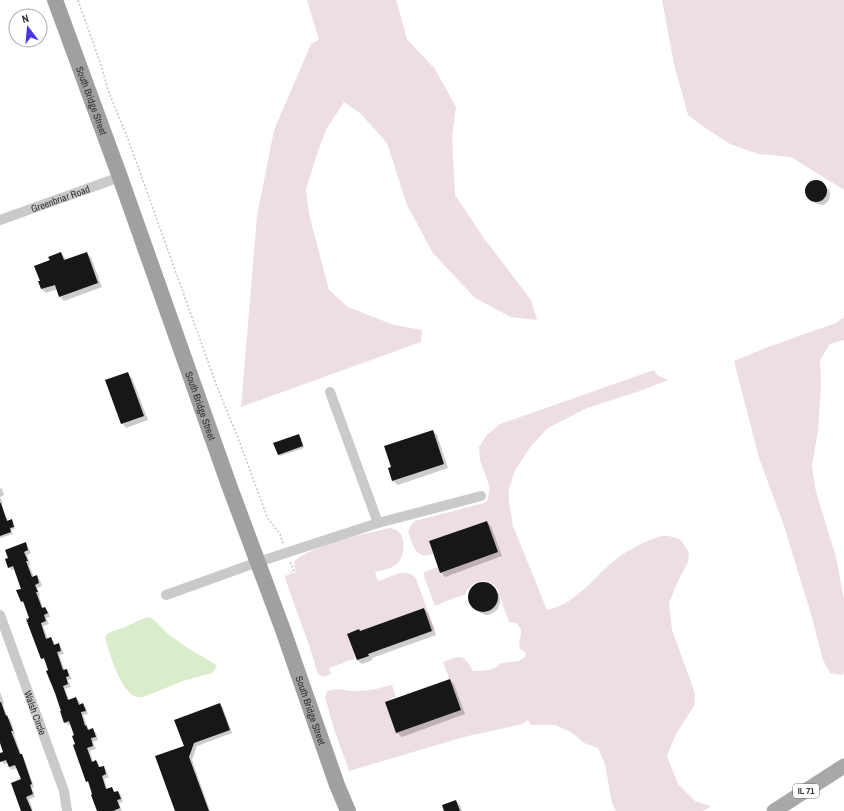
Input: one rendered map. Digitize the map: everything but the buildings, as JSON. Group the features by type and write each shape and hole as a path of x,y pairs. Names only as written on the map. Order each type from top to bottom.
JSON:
{"highway":[{"name":"South Bridge Street","path":"55,0 120,177 337,785 348,811"}],"main road":[{"name":"IL 71","path":"774,811 844,766"}],"street":[{"name":"Greenbriar Road","path":"0,220 120,177"},
{"path":"330,392 378,523"},
{"path":"166,594 378,523 481,496"},
{"name":"Walsh Circle","path":"0,617 64,791 67,811"}],"path":[{"path":"78,0 100,62 109,93 128,139 216,384 268,519 280,534 282,542"},
{"path":"291,564 294,571 292,572"},
{"path":"27,624 28,616"}],"shaded area":[{"path":"307,0 396,0 407,39 435,69 456,107 452,137 455,195 483,237 531,300 537,320 511,317 475,298 433,253 407,205 387,143 361,114 344,102 327,128 306,189 309,214 329,290 348,307 394,325 422,330 421,342 241,407 257,216 274,130 311,44 319,40"},
{"path":"662,0 844,0 844,190 791,157 758,154 730,144 688,115 674,64"},
{"path":"844,317 844,340 830,344 820,360 821,386 818,430 812,466 816,492 836,557 844,599 844,673 842,675 830,673 823,660 811,614 783,523 759,458 734,361 768,347 836,323"},
{"path":"654,370 657,375 668,380 640,391 587,408 548,428 531,446 515,470 509,489 509,501 513,526 547,610 567,602 584,590 614,561 637,546 651,539 663,536 670,536 681,540 689,553 688,562 669,603 672,630 695,693 694,706 676,734 667,756 678,784 695,801 711,806 703,811 616,811 612,803 605,764 598,748 584,743 571,732 555,725 531,725 528,720 522,724 464,737 349,771 334,729 325,697 327,691 338,689 352,691 365,690 392,685 396,697 391,698 397,733 461,710 443,662 461,657 467,661 473,671 481,671 495,668 501,663 519,661 525,657 526,653 520,649 519,642 521,630 517,623 509,622 497,588 493,584 483,581 474,583 467,590 465,595 435,606 424,576 424,572 438,567 441,573 498,552 487,521 429,541 433,554 427,555 418,553 413,546 408,531 412,524 415,521 487,501 490,488 480,460 479,447 486,436 500,424"},
{"path":"389,528 398,531 401,534 404,547 402,556 396,565 375,572 378,581 403,573 412,575 416,579 435,630 432,631 424,608 360,631 347,634 356,658 329,668 331,674 323,677 318,674 285,576 296,572 294,561 305,554 327,544"},
{"path":"147,617 153,619 168,634 186,647 215,664 217,666 212,673 183,681 143,697 138,697 131,694 116,671 105,637 108,633"}]}
